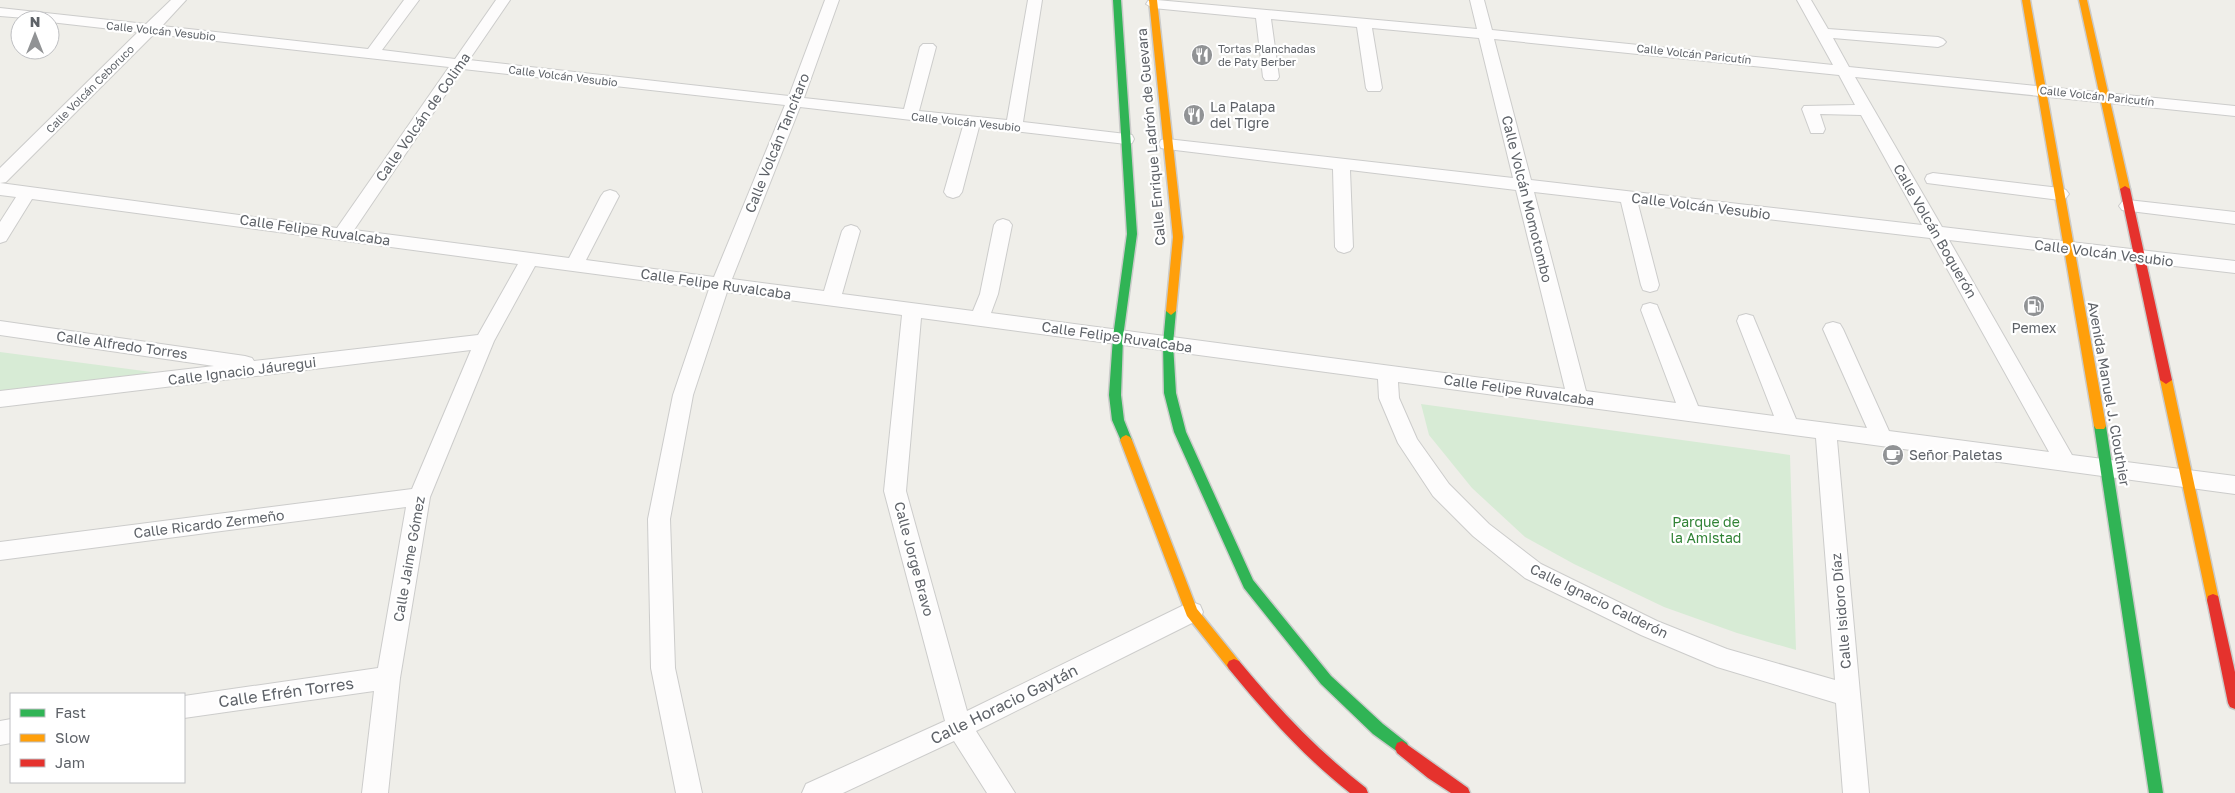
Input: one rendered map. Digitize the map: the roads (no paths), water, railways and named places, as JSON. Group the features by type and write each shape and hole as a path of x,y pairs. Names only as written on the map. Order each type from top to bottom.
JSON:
{"street":[{"name":"Calle Volcán Ceboruco","path":"0,178 179,0"},
{"path":"372,54 383,36 412,0"},
{"name":"Calle Volcán de Colima","path":"342,234 503,0"},
{"name":"Calle Volcán Tancítaro","path":"689,793 664,668 659,519 683,395 720,285 794,103 832,0"},
{"path":"1014,127 1035,0"},
{"name":"Calle Enrique Ladrón de Guevara","path":"1116,0 1132,234 1118,337 1115,395 1118,420 1192,612 1258,695 1341,778 1361,793"},
{"name":"Calle Volcán Momotombo","path":"1477,0 1577,397"},
{"name":"Calle Volcán Boquerón","path":"1804,0 2066,463"},
{"name":"Avenida Manuel J. Clouthier","path":"2026,0 2107,468 2156,793"},
{"path":"2083,0 2235,703"},
{"name":"Calle Volcán Paricutín","path":"1153,2 1844,69 2235,111"},
{"name":"Calle Enrique Ladrón de Guevara","path":"1153,2 1178,237 1168,344 1170,393 1180,432 1248,584 1326,680 1384,734 1432,773 1463,793"},
{"name":"Calle Volcán Vesubio","path":"0,12 1126,139"},
{"path":"1264,14 1270,77"},
{"path":"1364,23 1374,88"},
{"path":"1823,33 1938,42"},
{"path":"910,116 928,47"},
{"path":"1816,129 1810,109 1866,110"},
{"path":"952,192 972,122"},
{"name":"Calle Volcán Vesubio","path":"1168,144 2235,268"},
{"path":"1342,164 1341,185 1344,247"},
{"path":"1932,179 2060,194"},
{"name":"Calle Felipe Ruvalcaba","path":"0,189 2235,485"},
{"path":"0,237 27,192"},
{"path":"574,265 610,196"},
{"path":"1628,197 1650,285"},
{"path":"2128,206 2235,218"},
{"path":"980,319 989,294 1003,224"},
{"path":"831,299 850,231"},
{"name":"Calle Jaime Gómez","path":"375,793 388,678 419,497 484,341 530,259"},
{"name":"Calle Jorge Bravo","path":"912,310 895,491 959,727 1002,793"},
{"path":"1650,310 1690,412"},
{"path":"1746,321 1788,425"},
{"name":"Calle Alfredo Torres","path":"0,328 273,368"},
{"path":"1833,328 1881,437"},
{"name":"Calle Ignacio Jáuregui","path":"0,399 273,368 484,341"},
{"name":"Calle Ignacio Calderón","path":"1387,372 1389,398 1408,443 1441,490 1481,530 1533,571 1649,628 1725,659 1848,695"},
{"name":"Calle Isidoro Díaz","path":"1826,430 1856,793"},
{"name":"Calle Ricardo Zermeño","path":"0,551 419,497"},
{"name":"Calle Horacio Gaytán","path":"815,793 959,727 1192,612"},
{"name":"Calle Efrén Torres","path":"185,707 388,678"}],"place":[{"name":"Tortas Planchadas de Paty Berber","path":"1202,55"},
{"name":"La Palapa del Tigre","path":"1194,115"},
{"name":"Pemex","path":"2034,306"},
{"name":"Señor Paletas","path":"1893,455"}],"park label":[{"name":"Parque de la Amistad","path":"1706,530"}]}
